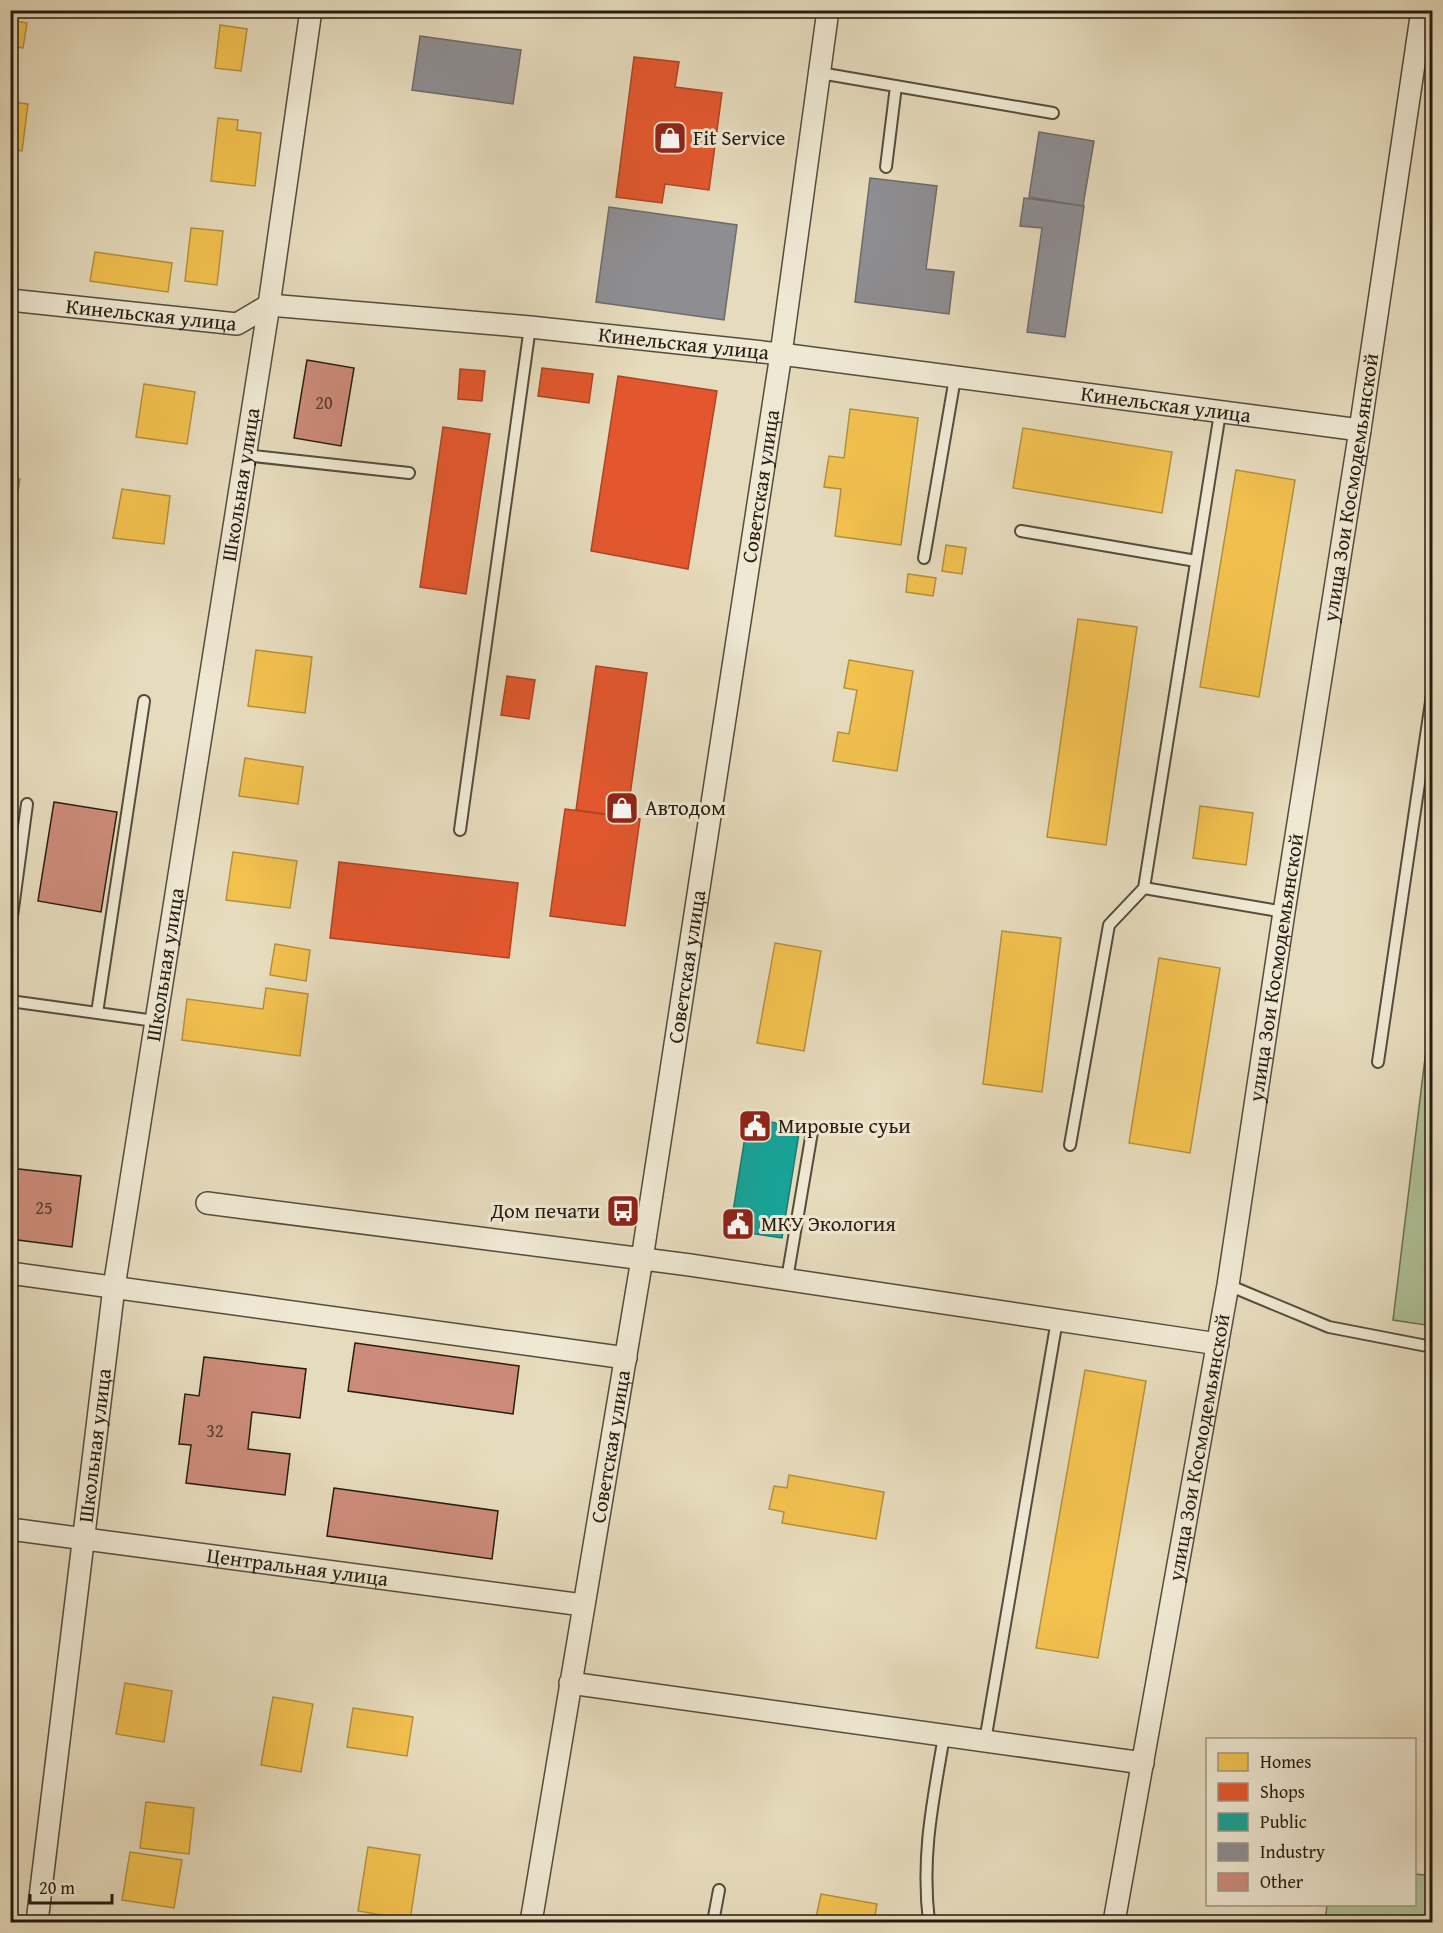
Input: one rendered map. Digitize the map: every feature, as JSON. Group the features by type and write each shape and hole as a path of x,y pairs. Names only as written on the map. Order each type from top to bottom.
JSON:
{"street":[{"name":"Школьная улица","path":"37,1923 114,1287 269,305 311,10"},
{"name":"Советская улица","path":"531,1923 642,1259 781,354 828,10"},
{"name":"улица Зои Космодемьянской","path":"1114,1923 1228,1286 1360,430 1422,10"},
{"name":"Кинельская улица","path":"10,300 237,324 269,305 530,327 781,354 1360,430"},
{"path":"207,1203 642,1259 1218,1344"},
{"path":"10,1273 626,1358"},
{"name":"Центральная улица","path":"10,1529 583,1605"},
{"path":"570,1683 1143,1763"}],"lane":[{"path":"820,73 1053,113"},
{"path":"886,167 896,86"},
{"path":"459,830 530,327"},
{"path":"924,558 955,378"},
{"path":"1070,1145 1109,925 1144,888 1220,413"},
{"path":"244,455 409,473"},
{"path":"1021,531 1196,561"},
{"path":"1378,1062 1432,694"},
{"path":"96,1013 144,701"},
{"path":"10,931 27,804"},
{"path":"1144,888 1284,912"},
{"path":"10,1001 155,1021"},
{"path":"787,1280 812,1132"},
{"path":"1228,1286 1329,1327 1432,1347"},
{"path":"985,1741 1057,1320"},
{"path":"929,1923 924,1884 926,1842 944,1736"},
{"path":"713,1923 719,1890"}],"green space":[{"path":"1432,1001 1432,1326 1393,1320"},
{"path":"1416,1874 1432,1876 1432,1922 1325,1922 1327,1906 1416,1906"}],"building: Homes":[{"path":"10,20 27,23 23,48 10,46"},
{"path":"220,25 247,29 241,71 215,68"},
{"path":"10,102 28,104 22,151 10,149"},
{"path":"218,118 238,120 237,130 261,133 255,186 211,181"},
{"path":"10,202 18,203 13,242 10,242"},
{"path":"191,228 223,231 217,285 185,281"},
{"path":"95,252 172,263 168,292 90,281"},
{"path":"144,384 195,392 187,444 136,437"},
{"path":"850,409 918,418 901,545 835,536 841,489 824,487 829,456 844,458"},
{"path":"1023,428 1172,452 1162,513 1013,488"},
{"path":"1236,470 1295,480 1259,697 1200,687"},
{"path":"10,478 20,479 12,527 10,527"},
{"path":"122,489 170,496 164,544 113,538"},
{"path":"946,545 966,548 962,574 942,571"},
{"path":"908,574 936,578 933,596 906,592"},
{"path":"1078,619 1137,627 1106,845 1047,837"},
{"path":"256,650 312,657 305,713 248,706"},
{"path":"849,660 913,671 897,771 833,761 838,732 849,734 857,690 844,688"},
{"path":"245,758 303,767 298,804 239,796"},
{"path":"1200,806 1253,813 1246,865 1193,858"},
{"path":"233,852 297,861 290,908 226,900"},
{"path":"1002,931 1061,938 1042,1092 983,1084"},
{"path":"775,943 821,951 804,1051 757,1043"},
{"path":"275,944 310,950 306,981 270,975"},
{"path":"1159,958 1220,968 1190,1153 1129,1143"},
{"path":"266,988 308,994 300,1056 182,1040 187,999 263,1009"},
{"path":"1085,1370 1146,1381 1098,1658 1036,1648"},
{"path":"789,1475 884,1492 876,1539 782,1523 784,1512 769,1509 774,1486 787,1488"},
{"path":"125,1683 172,1691 164,1742 116,1734"},
{"path":"273,1697 313,1704 301,1772 261,1765"},
{"path":"353,1708 413,1717 407,1756 347,1747"},
{"path":"146,1802 194,1808 189,1854 140,1848"},
{"path":"368,1847 420,1855 410,1920 358,1911"},
{"path":"130,1852 182,1860 174,1908 122,1900"},
{"path":"821,1894 877,1904 874,1922 815,1922"}],"building: Shops":[{"name":"Fit Service","path":"634,57 679,62 675,87 722,93 709,190 665,184 662,203 616,197"},
{"path":"542,368 593,374 589,403 538,396"},
{"path":"460,369 485,371 482,401 458,399"},
{"path":"618,376 717,391 688,569 591,551"},
{"path":"443,427 490,434 466,594 420,587"},
{"path":"596,666 647,673 627,817 576,810"},
{"path":"507,676 535,680 529,719 501,715"},
{"path":"565,809 640,819 625,926 550,916"},
{"path":"339,862 518,883 509,958 330,938"}],"building: Public":[{"path":"748,1118 800,1127 782,1238 730,1230"}],"building: Industry":[{"path":"714,10 760,10 759,17"},
{"path":"420,36 521,50 513,104 412,90"},
{"path":"1039,132 1094,141 1083,206 1029,197"},
{"path":"870,178 937,186 926,269 954,272 949,314 855,302"},
{"path":"1024,198 1084,206 1065,337 1027,332 1042,228 1020,226"},
{"path":"609,207 737,225 724,320 596,302"}],"building: Other":[{"path":"307,360 354,368 341,446 294,438"},
{"path":"54,802 117,812 101,912 38,901"},
{"path":"10,1168 81,1176 72,1247 10,1239"},
{"path":"355,1343 519,1366 513,1414 348,1391"},
{"path":"204,1357 306,1369 300,1418 252,1412 248,1449 290,1454 285,1495 186,1483 191,1445 179,1444 185,1394 199,1396"},
{"path":"334,1488 498,1511 492,1559 327,1536"}],"place":[{"name":"Fit Service","path":"670,138"},
{"name":"Автодом","path":"622,808"},
{"name":"Мировые суьи","path":"755,1126"},
{"name":"Дом печати","path":"623,1211"},
{"name":"МКУ Экология","path":"738,1224"}]}
